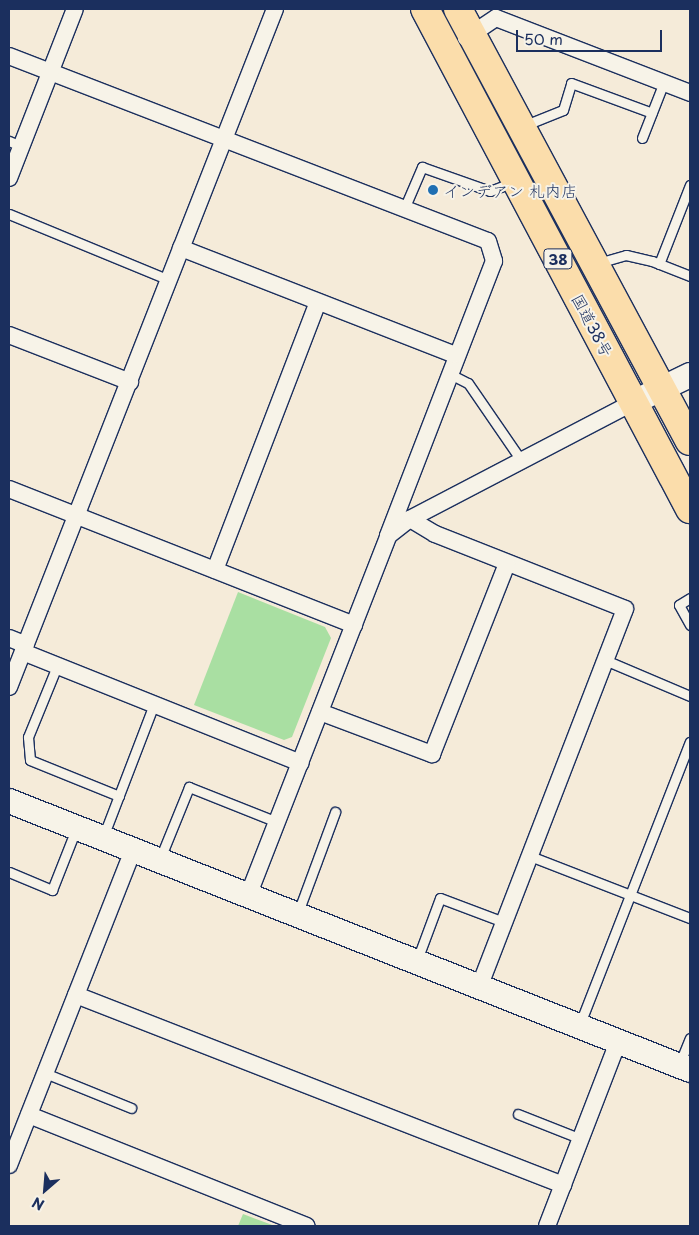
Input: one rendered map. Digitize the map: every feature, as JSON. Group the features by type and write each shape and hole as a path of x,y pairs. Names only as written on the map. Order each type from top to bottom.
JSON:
{"highway":[{"name":"国道38号","path":"425,9 690,509"},
{"name":"国道38号","path":"458,9 690,441"}],"street":[{"path":"9,178 15,143 50,72 75,9"},
{"path":"9,687 78,516 275,9"},
{"path":"447,50 472,34 497,14 690,93"},
{"path":"9,56 488,241 494,260 448,373 354,625 248,896"},
{"path":"181,248 455,355"},
{"path":"215,570 318,302"},
{"path":"9,335 130,382"},
{"path":"388,536 410,519 521,460 690,375"},
{"path":"9,489 354,625"},
{"path":"410,519 435,534 625,609 479,987"},
{"path":"320,712 432,754 507,564"},
{"path":"9,638 24,649 57,666 301,762"},
{"path":"9,801 685,1068"},
{"path":"9,1165 133,850"},
{"path":"76,994 563,1186"},
{"path":"547,1226 618,1042"},
{"path":"28,1115 307,1226"}],"lane":[{"path":"642,138 664,82"},
{"path":"521,127 563,110 571,83 652,113"},
{"path":"404,209 422,166 490,191 517,181"},
{"path":"659,264 690,185"},
{"path":"9,214 169,280"},
{"path":"595,263 626,255 659,264 690,276"},
{"path":"448,373 468,382 521,460"},
{"path":"690,598 679,605 690,625"},
{"path":"605,660 690,696"},
{"path":"57,666 28,737 30,760 119,796"},
{"path":"102,838 154,704"},
{"path":"579,1026 630,894 687,758 690,742"},
{"path":"159,861 189,787 277,822"},
{"path":"297,915 335,812"},
{"path":"9,872 52,890 77,828"},
{"path":"530,856 690,918"},
{"path":"416,962 440,898 504,922"},
{"path":"685,1068 690,1038"},
{"path":"45,1073 131,1108"},
{"path":"518,1114 581,1139"}],"green space":[{"path":"238,592 325,627 331,638 292,737 284,740 194,705"},
{"path":"243,1214 275,1226 238,1226"}],"place":[{"name":"インデアン 札内店","path":"433,190"}]}
